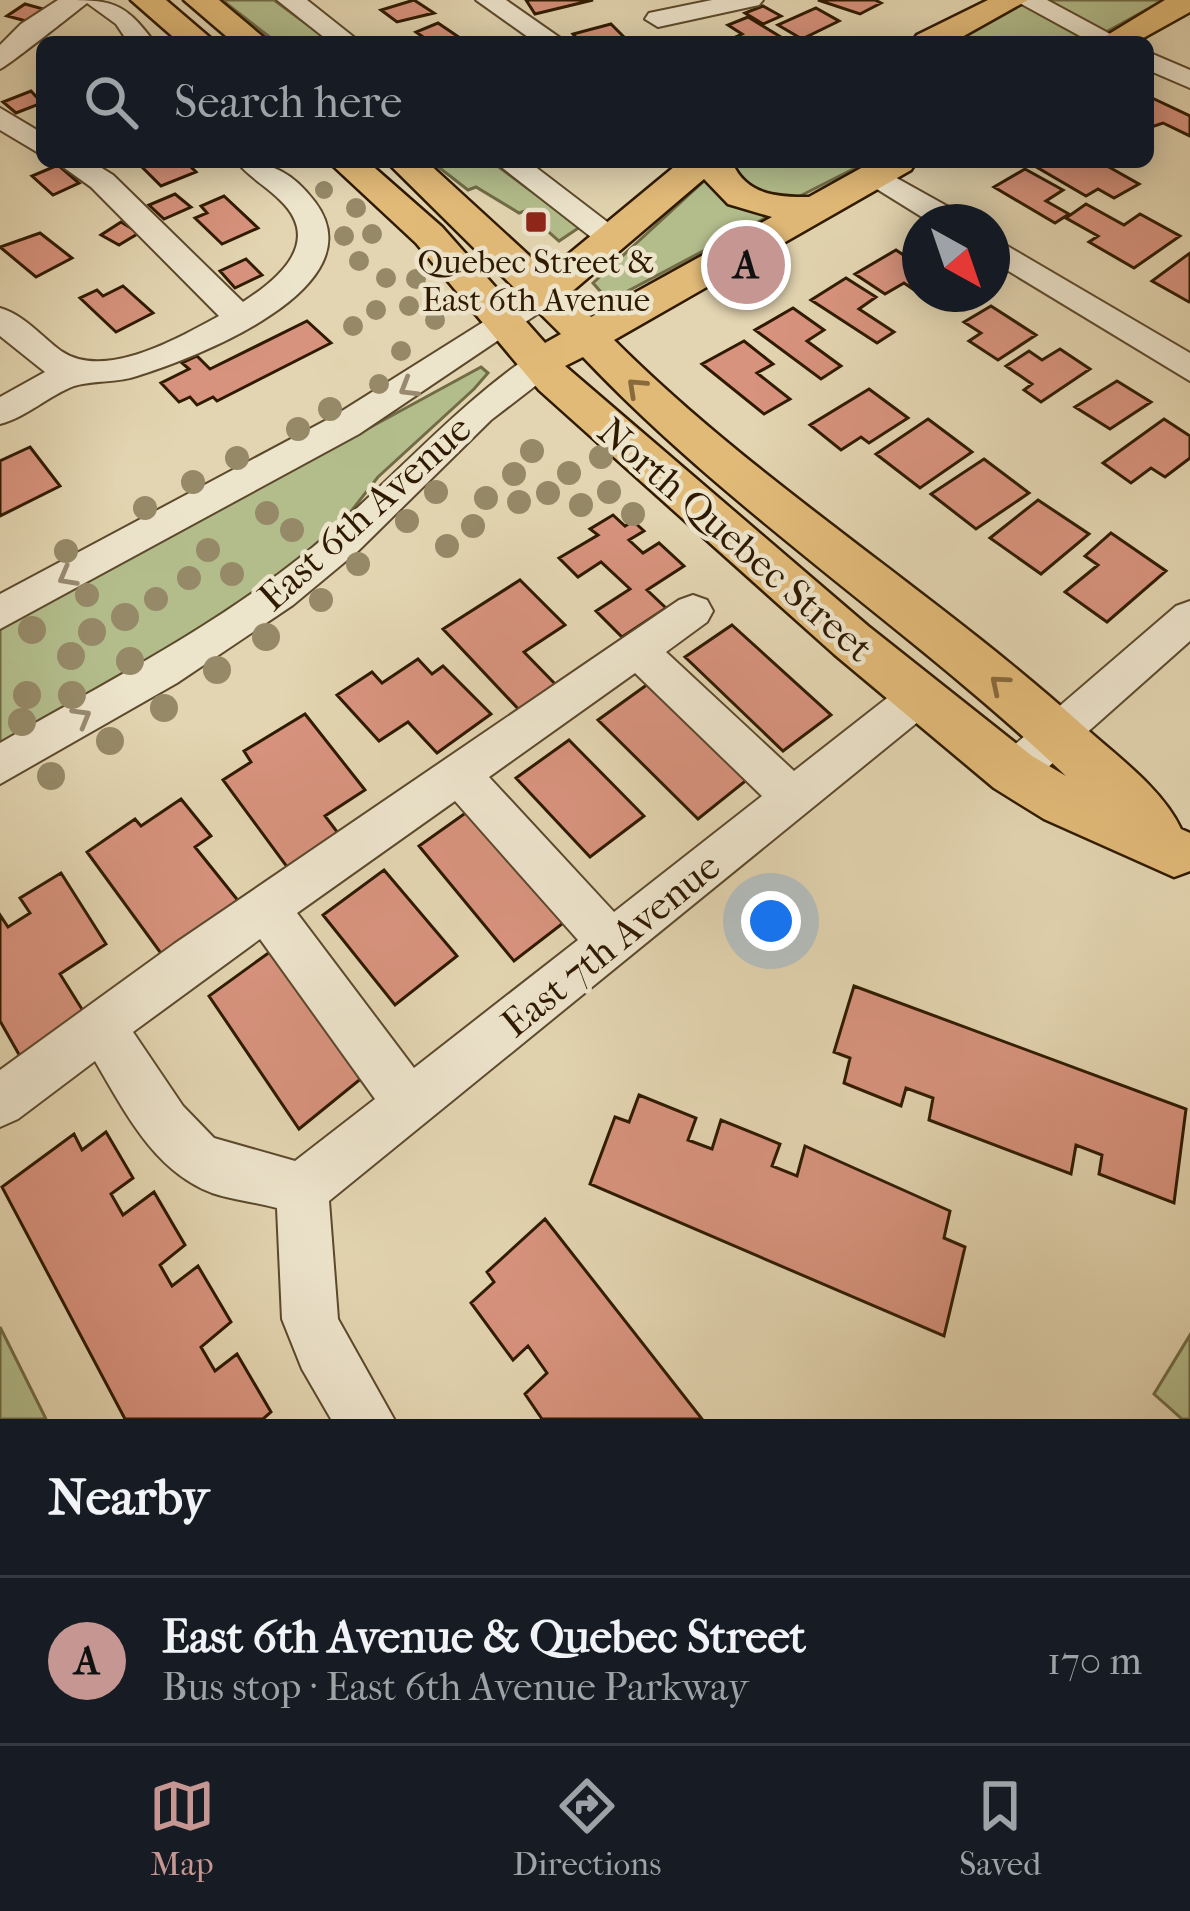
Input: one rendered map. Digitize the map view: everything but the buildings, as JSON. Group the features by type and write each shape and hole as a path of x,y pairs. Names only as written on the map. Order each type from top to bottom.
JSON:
{"main road":[{"path":"147,0 192,36"},
{"path":"200,0 245,36"},
{"path":"940,36 1012,0"},
{"path":"1123,36 1187,0"},
{"name":"North Quebec Street","path":"354,168 429,235 539,364 920,696 1013,772 1063,802 1182,858"},
{"name":"North Quebec Street","path":"412,168 484,230 584,338 698,443 1057,733 1182,858"},
{"path":"544,295 694,168"},
{"path":"717,168 723,182 758,204 815,208"},
{"path":"539,364 887,168"}],"street":[{"path":"0,61 30,30 76,0"},
{"path":"98,0 125,19 137,36"},
{"path":"290,0 339,36"},
{"path":"489,0 545,36"},
{"path":"665,29 750,0"},
{"path":"1027,0 1100,36"},
{"path":"1154,63 1190,80"},
{"path":"0,116 36,142"},
{"path":"81,168 102,181 239,317"},
{"path":"0,319 74,372 101,375 132,367 239,317 293,282 314,244 311,221 297,200 259,168"},
{"path":"518,168 611,237"},
{"path":"887,168 930,204"},
{"path":"1010,258 1190,369"},
{"name":"East 6th Avenue","path":"0,613 368,412 544,295"},
{"name":"East 6th Avenue","path":"0,765 209,642 317,565 440,442 539,364"},
{"path":"0,412 74,372"},
{"path":"0,1101 266,908 693,611"},
{"path":"1013,772 1190,617"},
{"path":"637,650 793,798"},
{"name":"East 7th Avenue","path":"300,1191 920,696"},
{"path":"459,774 611,944"},
{"path":"266,908 409,1104"},
{"path":"102,1028 178,1141 198,1160 284,1181 300,1191 307,1222 305,1300 314,1334 365,1419"}],"green space":[{"path":"222,0 274,0 323,36 268,36"},
{"path":"1028,0 1164,0 1099,36 958,36"},
{"path":"440,168 500,168 580,227 559,241 525,211 519,213 476,187 468,190"},
{"path":"732,168 855,168 796,198 758,195"},
{"path":"704,181 769,216 609,301 593,283"},
{"path":"481,367 488,373 474,389 378,477 341,524 280,575 194,637 0,753 0,629"},
{"path":"0,1327 46,1419 0,1419"},
{"path":"1190,1335 1190,1419 1182,1419 1154,1394"}],"place":[{"name":"Quebec Street & East 6th Avenue","path":"536,222"},
{"name":"East 6th Avenue & Quebec Street","path":"746,265"}]}
